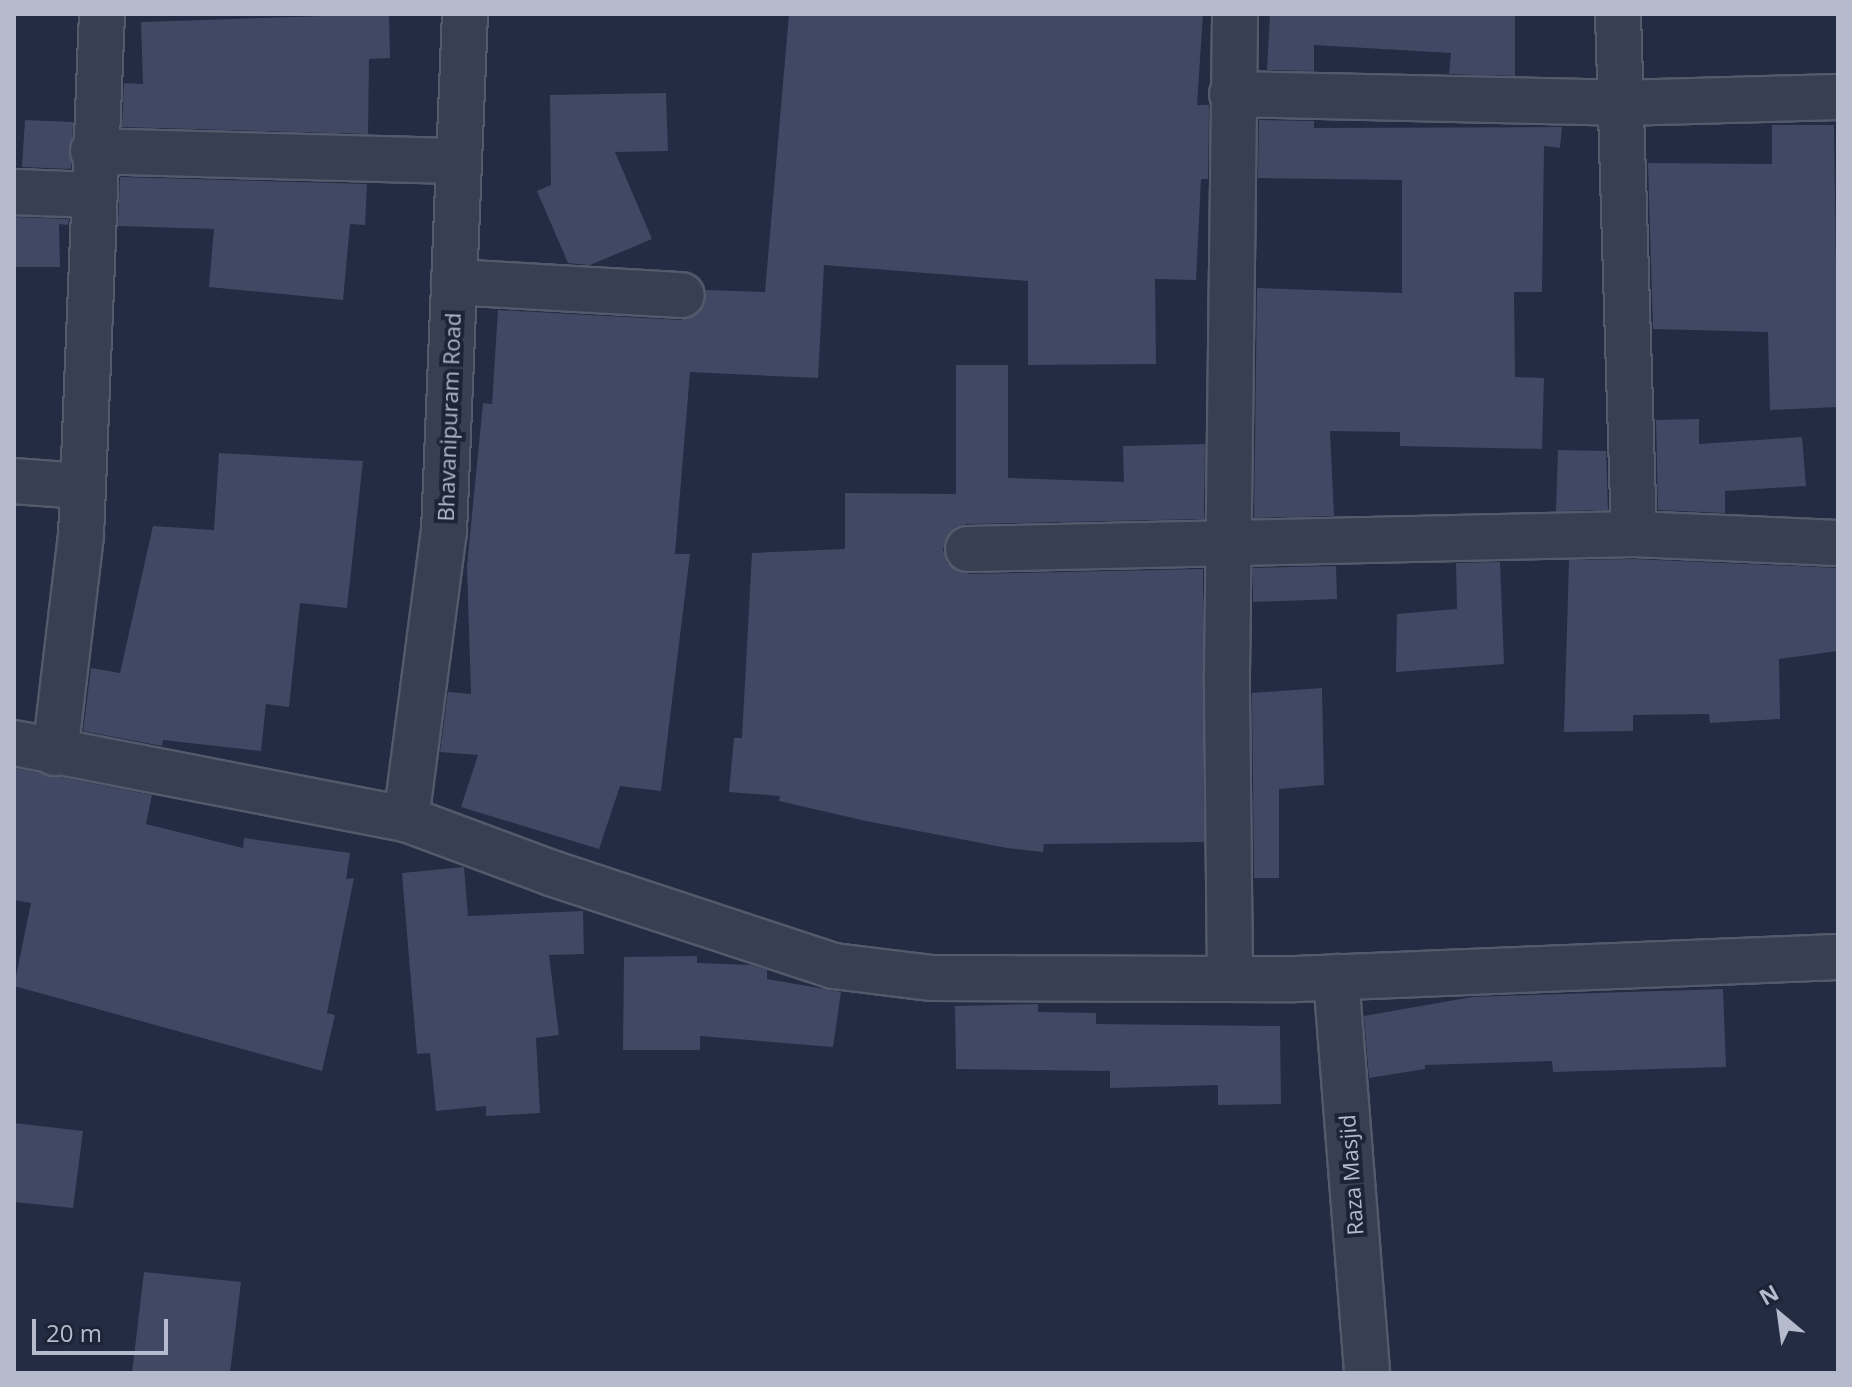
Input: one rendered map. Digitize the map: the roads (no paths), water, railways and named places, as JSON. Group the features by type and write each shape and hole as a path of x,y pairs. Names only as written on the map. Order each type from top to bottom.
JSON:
{"street":[{"path":"102,14 91,195 81,536 34,748 289,792 406,819 551,873 834,966 932,978 1336,977 1838,957"},
{"name":"Bhavanipuram Road","path":"406,819 444,532 465,14"},
{"path":"1230,977 1232,94 1235,14"},
{"path":"1618,14 1634,534"},
{"path":"1232,94 1619,103 1838,97"},
{"path":"93,151 459,161"},
{"path":"14,192 91,195"},
{"path":"454,282 682,295"},
{"path":"14,481 82,486"},
{"path":"968,549 1634,534 1838,543"},
{"name":"Raza Masjid","path":"1336,977 1367,1373"}]}
